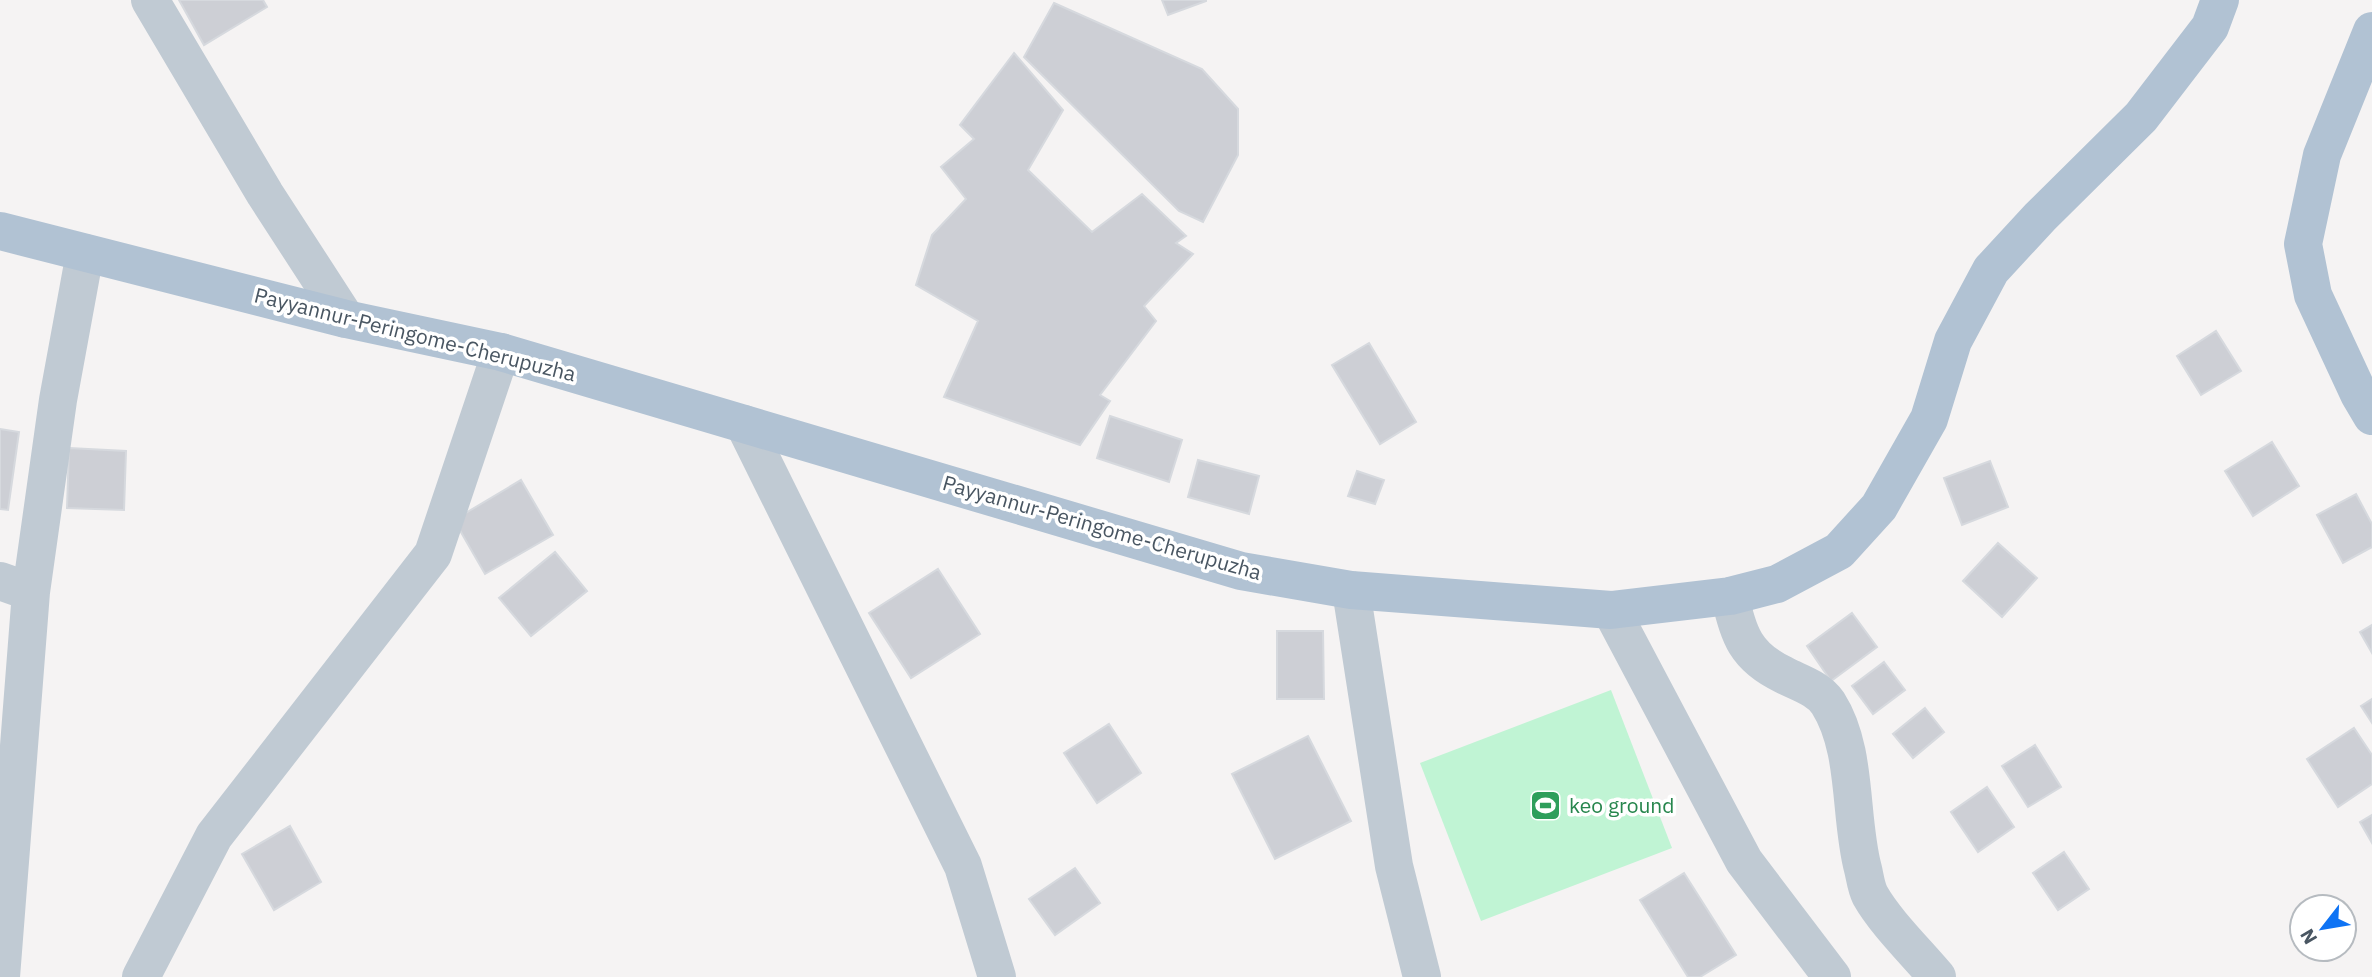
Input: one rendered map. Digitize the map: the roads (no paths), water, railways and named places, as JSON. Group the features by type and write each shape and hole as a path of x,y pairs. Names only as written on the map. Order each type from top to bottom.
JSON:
{"main road":[{"name":"Payyannur-Peringome-Cherupuzha","path":"0,231 346,319 501,352 1241,571 1351,590 1611,610 1730,596 1777,584 1839,551 1879,507 1928,419 1953,341 1991,270 2040,217 2141,117 2210,27 2220,0"},
{"path":"2372,31 2322,155 2303,244 2313,295 2372,416"}],"street":[{"path":"150,0 265,194 346,319"},
{"path":"1,977 15,587 58,400 85,253"},
{"path":"141,977 214,836 433,554 501,352"},
{"path":"744,424 963,866 997,977"},
{"path":"1351,590 1394,866 1422,977"},
{"path":"1730,596 1737,631 1755,657 1782,674 1807,684 1827,702 1842,735 1853,795 1856,845 1869,893 1937,977"},
{"path":"1611,610 1744,861 1832,977"}],"place":[{"name":"keo ground","path":"1546,806"}]}
